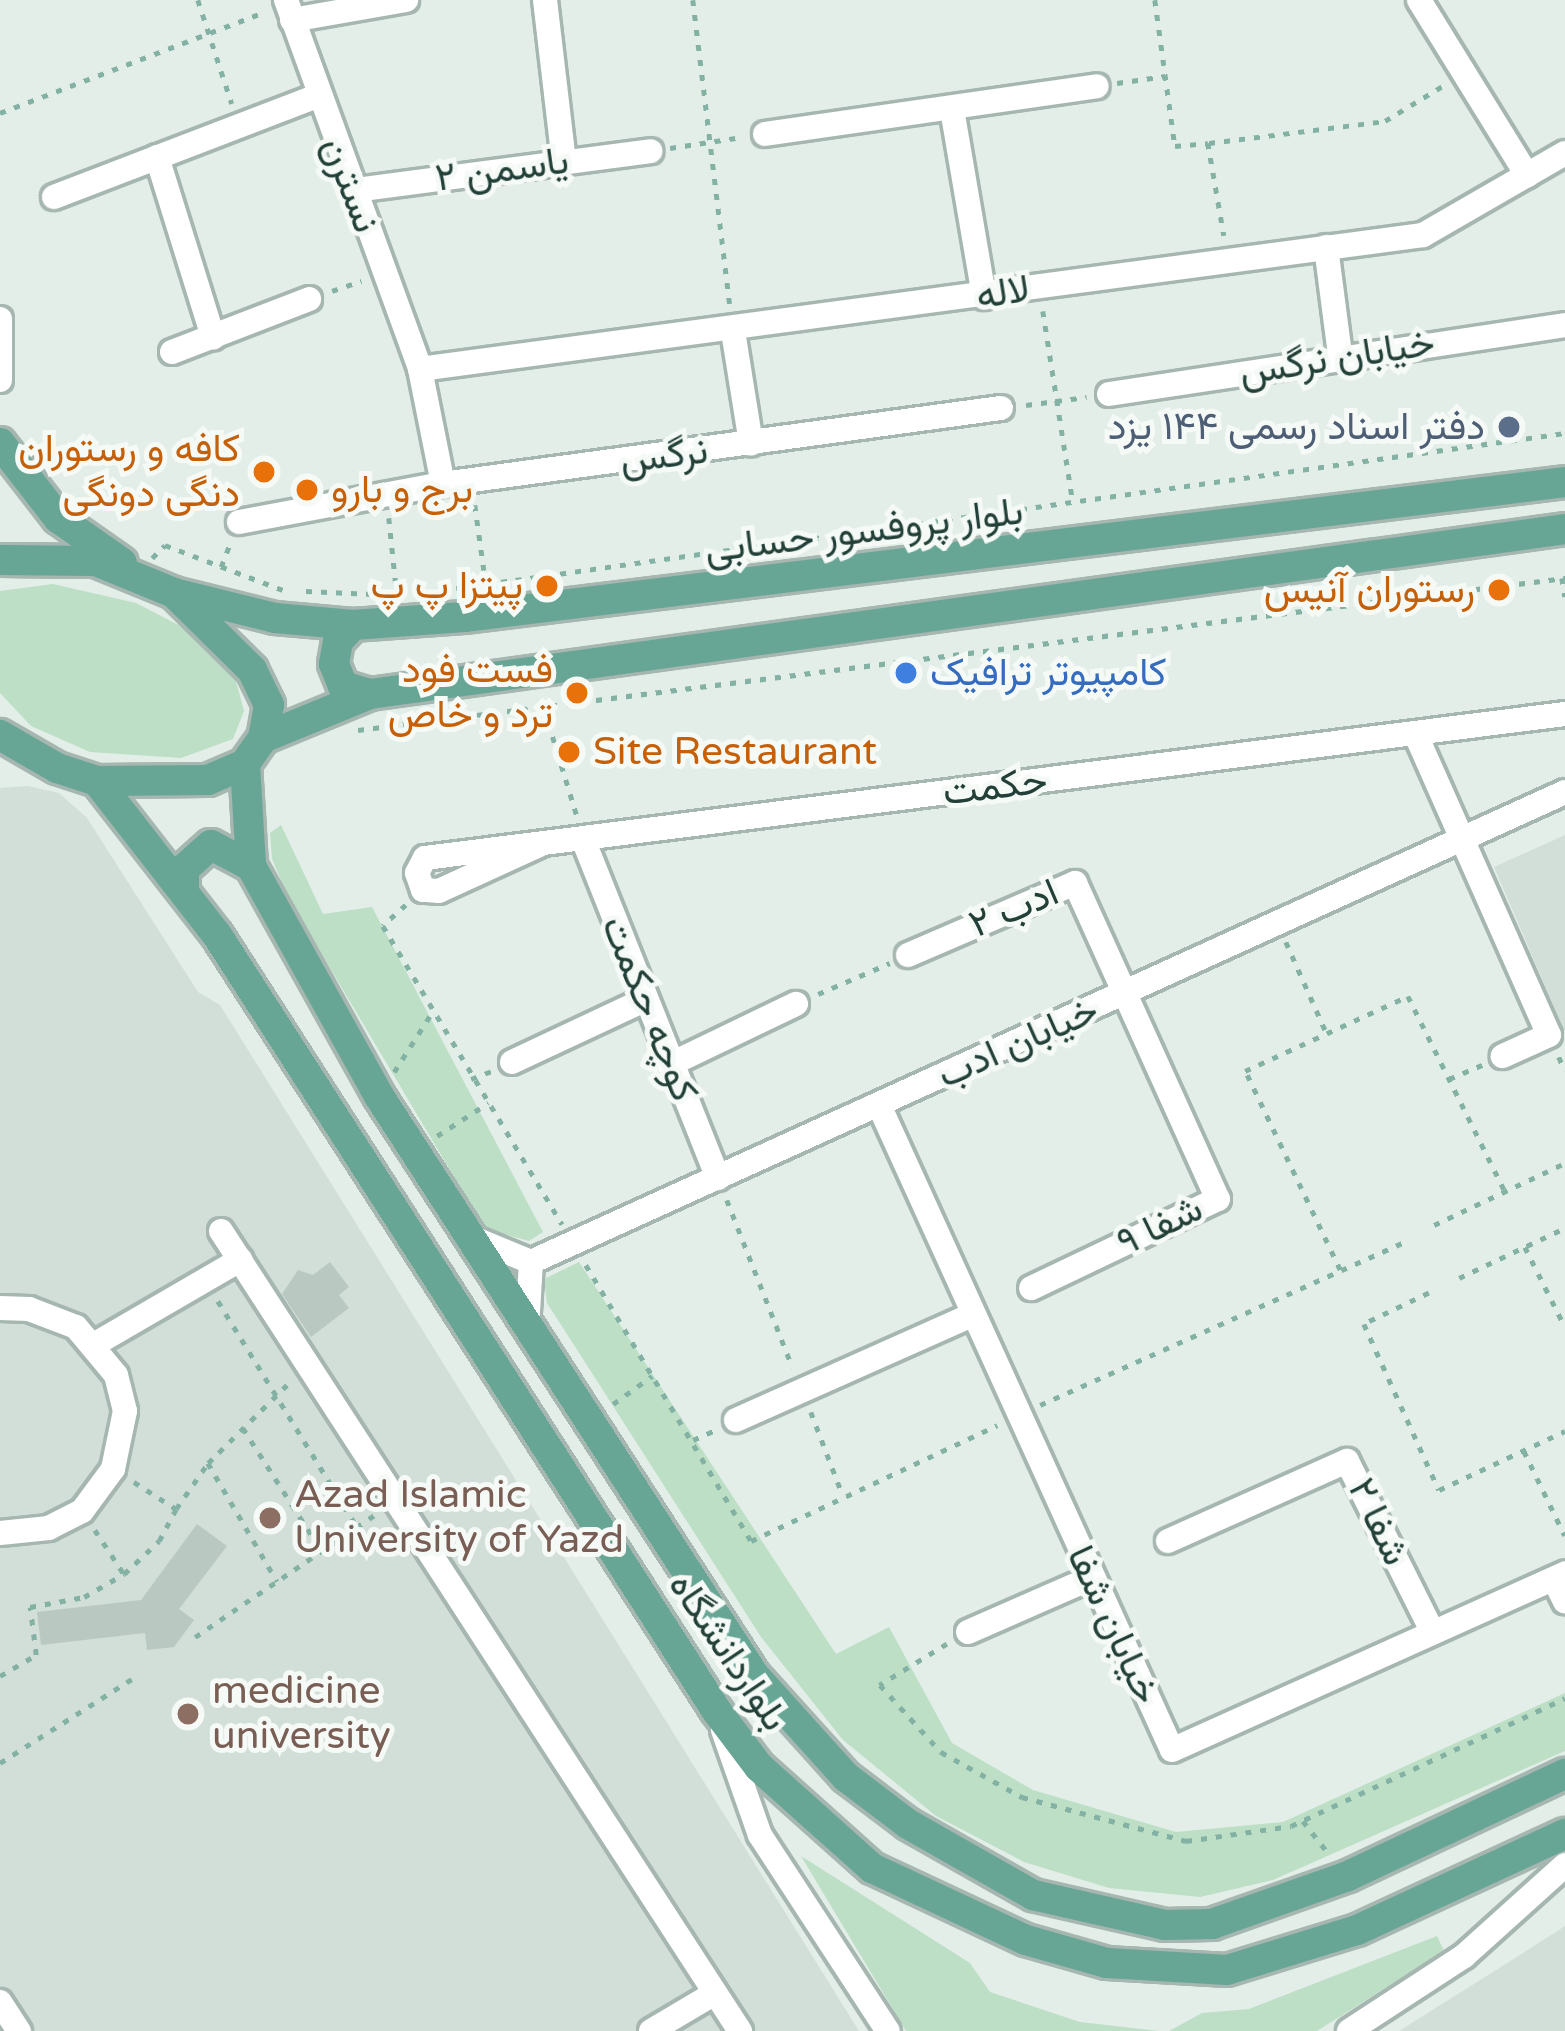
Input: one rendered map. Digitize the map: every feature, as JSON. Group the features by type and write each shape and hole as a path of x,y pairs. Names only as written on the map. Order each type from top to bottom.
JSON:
{"main road":[{"path":"0,442 58,518 136,573 174,593 252,670 269,705 263,738 245,764 208,780 97,781 57,768 0,734"},
{"name":"بلوار پروفسور حسابی","path":"174,593 275,618 353,626 571,607 1565,482"},
{"path":"263,738 370,694 1565,529"},
{"path":"0,560 47,556 136,573"},
{"path":"353,626 338,641 334,664 343,686 370,694"},
{"name":"بلواردانشگاه","path":"245,764 251,866 380,1096 585,1424 799,1731 908,1824 1033,1895 1165,1925 1212,1924 1348,1876 1565,1774"},
{"path":"0,765 57,768"},
{"name":"بلواردانشگاه","path":"97,781 184,892 716,1710 759,1767 872,1868 1026,1940 1108,1963 1227,1970 1357,1930 1565,1834"},
{"path":"184,892 184,869 211,845 251,866"}],"street":[{"path":"289,8 406,0"},
{"path":"544,0 564,161"},
{"path":"1419,0 1527,175"},
{"name":"نسترن","path":"289,8 315,97 355,190 420,369"},
{"path":"765,134 1097,86"},
{"path":"54,197 315,97"},
{"path":"952,109 984,297"},
{"name":"یاسمن ۲","path":"355,190 650,151"},
{"name":"لاله","path":"420,369 733,331 1423,235 1565,153"},
{"path":"157,157 213,337"},
{"path":"1326,247 1340,356"},
{"path":"172,352 309,299"},
{"path":"0,319 0,380"},
{"name":"خیابان نرگس","path":"1109,394 1565,325"},
{"path":"733,331 751,445"},
{"path":"420,369 443,484"},
{"name":"نرگس","path":"239,522 443,484 1001,408"},
{"name":"حکمت","path":"423,890 417,873 425,858 1565,714"},
{"path":"1416,735 1549,1035 1503,1056"},
{"name":"خیابان ادب","path":"531,1262 1463,843 1565,792"},
{"name":"کوچه حکمت","path":"583,838 642,1000 718,1178"},
{"path":"423,890 439,891 539,844"},
{"name":"ادب ۲","path":"908,955 1075,883 1127,994"},
{"name":"شفا ۹","path":"1031,1288 1218,1199 1127,994"},
{"path":"512,1062 642,1000"},
{"path":"669,1065 796,1004"},
{"name":"خیابان شفا","path":"879,1105 1014,1417 1172,1750 1559,1576"},
{"path":"464,1230 485,1250 531,1262 527,1329"},
{"path":"221,1231 740,2031"},
{"path":"95,1344 240,1260"},
{"path":"0,1308 54,1316 95,1344 116,1375 125,1411 113,1469 82,1510 49,1528 0,1533"},
{"path":"736,1420 970,1316"},
{"name":"شفا ۲","path":"1168,1541 1347,1461 1432,1631"},
{"path":"1559,1576 1565,1602"},
{"path":"968,1632 1091,1578"},
{"path":"716,1710 760,1835 887,2031"},
{"path":"1349,2031 1464,1956 1565,1865"},
{"path":"651,2031 716,1993"},
{"path":"0,2002 19,2031"}],"path":[{"path":"197,0 239,126"},
{"path":"693,0 733,331"},
{"path":"1155,0 1174,146 1385,121 1465,73"},
{"path":"0,113 208,31 289,8"},
{"path":"1097,86 1165,76"},
{"path":"650,151 765,134"},
{"path":"1208,143 1228,259"},
{"path":"309,299 384,274"},
{"path":"1038,288 1073,502"},
{"path":"1001,408 1109,394"},
{"path":"441,590 1565,433"},
{"path":"472,481 486,584"},
{"path":"387,495 397,596"},
{"path":"136,573 165,545 284,590 419,593"},
{"path":"356,730 1563,578 1565,597"},
{"path":"544,708 583,838"},
{"path":"423,890 383,926 751,1541 1402,1243"},
{"path":"1278,926 1327,1034"},
{"path":"796,1004 908,955"},
{"path":"1340,1270 1245,1071 1408,997 1505,1192"},
{"path":"380,1096 433,1011"},
{"path":"1449,1079 1503,1056"},
{"path":"415,1150 488,1103"},
{"path":"1434,1225 1565,1163"},
{"path":"718,1178 843,1497"},
{"path":"1459,1278 1565,1228"},
{"path":"1526,1247 1565,1327"},
{"path":"205,1281 357,1527"},
{"path":"1429,1293 1364,1324 1439,1490 1565,1431"},
{"path":"0,1676 36,1655 30,1607 84,1597 124,1574 159,1541 208,1463 308,1364"},
{"path":"585,1424 652,1376"},
{"path":"243,1428 322,1551"},
{"path":"1524,1450 1565,1536"},
{"path":"208,1463 277,1581"},
{"path":"113,1469 176,1509"},
{"path":"195,1637 396,1501"},
{"path":"82,1510 124,1574"},
{"path":"0,1763 132,1679"},
{"path":"1303,1821 1348,1876"}],"shaded area":[{"name":"Azad Islamic University of Yazd","path":"28,786 59,793 87,818 198,992 220,1005 859,2031 0,2031 0,788"},
{"path":"1565,835 1565,1032 1494,867"},
{"path":"1565,1926 1565,2031 1399,2031 1493,1972"}],"green space":[{"path":"53,584 136,603 196,634 236,681 244,711 233,739 181,758 90,752 31,726 0,693 0,591"},
{"path":"281,825 323,914 372,907 543,1232 529,1241 485,1229 289,899 272,859 270,833"},
{"path":"579,1262 836,1654 889,1627 952,1743 1033,1790 1176,1832 1283,1822 1565,1693 1565,1751 1273,1880 1200,1897 1109,1888 1024,1862 936,1816 843,1740 761,1637 547,1303 544,1279"},
{"path":"801,1856 970,1963 990,1992 1080,2022 1159,2031 906,2031"},
{"path":"1437,1936 1444,1951 1317,2031 1169,2031 1202,2013 1249,2009"}],"building":[{"path":"330,1262 349,1287 339,1295 349,1308 311,1337 282,1294 298,1270 313,1275"},
{"path":"197,1524 227,1546 179,1609 194,1620 174,1647 147,1650 145,1633 41,1645 37,1612 141,1600"}],"place":[{"name":"دفتر اسناد رسمی ۱۴۴ یزد","path":"1509,427"},
{"name":"کافه و رستوران دنگی دونگی","path":"264,472"},
{"name":"برج و بارو","path":"307,490"},
{"name":"پیتزا پ پ","path":"547,586"},
{"name":"رستوران آنیس","path":"1499,590"},
{"name":"کامپیوتر ترافیک","path":"906,673"},
{"name":"فست فود ترد و خاص","path":"577,693"},
{"name":"Site Restaurant","path":"569,752"},
{"name":"Azad Islamic University of Yazd","path":"270,1518"},
{"name":"medicine university","path":"188,1714"}]}
